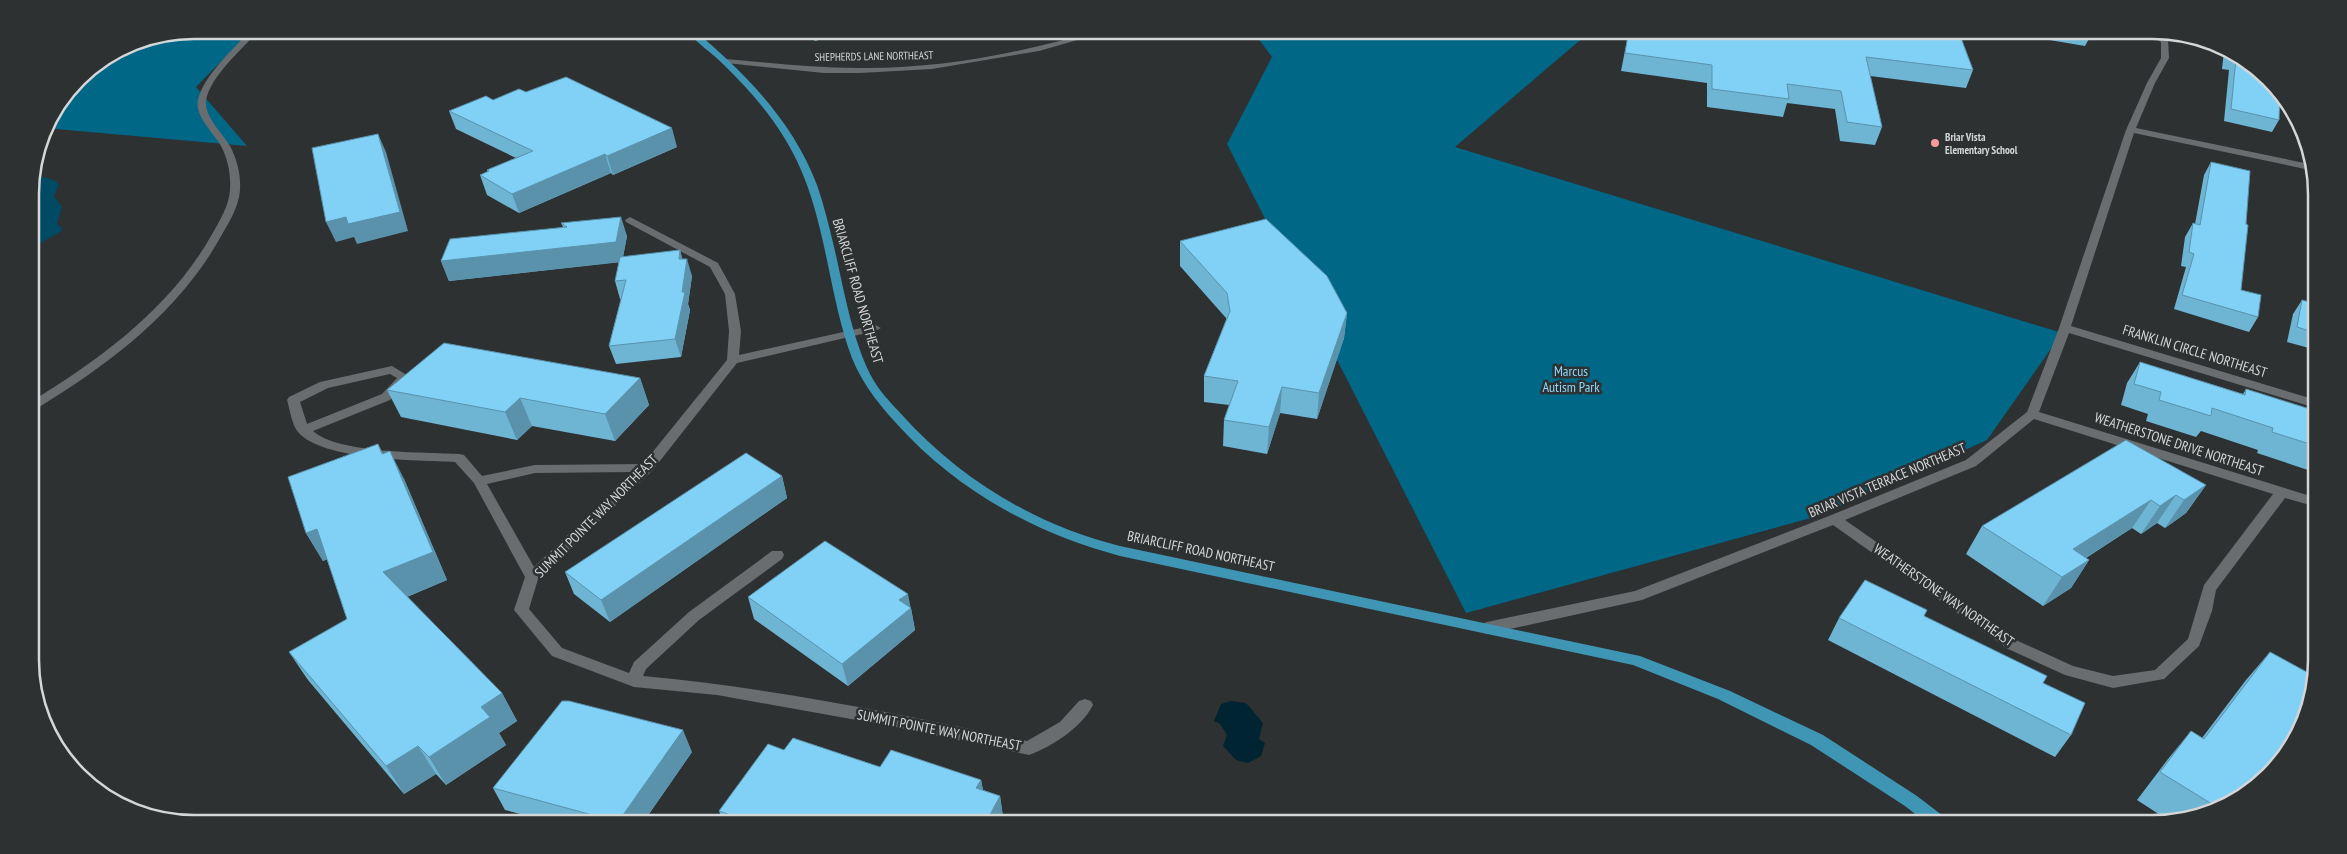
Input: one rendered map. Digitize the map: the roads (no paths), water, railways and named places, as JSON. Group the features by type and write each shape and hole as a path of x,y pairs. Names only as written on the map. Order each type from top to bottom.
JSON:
{"main road":[{"name":"BRIARCLIFF ROAD NORTHEAST","path":"700,39 726,60 771,109 790,139 812,184 850,334 864,375 889,408 924,447 954,473 1015,512 1086,542 1154,560 1635,660 1724,694 1816,740 1911,801 1929,815"}],"street":[{"path":"39,401 91,368 137,330 191,275 218,235 234,199 234,168 225,146 203,110 201,101 207,88 247,39"},
{"name":"SHEPHERDS LANE NORTHEAST","path":"726,60 825,70 922,68 1052,48 1080,39"},
{"path":"2032,414 2065,328 2131,130 2151,83 2165,58 2165,41 2162,39"},
{"path":"2131,130 2305,166"},
{"path":"630,220 714,264 730,294 735,331 733,360 875,328"},
{"name":"FRANKLIN CIRCLE NORTHEAST","path":"2065,328 2308,402"},
{"name":"SUMMIT POINTE WAY NORTHEAST","path":"733,360 648,468 532,577 521,610 557,652 634,682 718,689 901,721 1029,748 1066,727 1085,705"},
{"path":"303,430 386,397 404,377 392,370 324,384 293,400 303,430 323,444 364,452 459,458 479,481 532,577"},
{"name":"WEATHERSTONE DRIVE NORTHEAST","path":"2032,414 2308,500"},
{"name":"BRIAR VISTA TERRACE NORTHEAST","path":"1487,628 1637,596 1834,519 1971,463 2032,414"},
{"path":"479,481 535,469 648,468"},
{"name":"WEATHERSTONE WAY NORTHEAST","path":"1834,519 2013,645 2070,671 2113,682 2159,675 2194,642 2205,611 2209,589 2282,492"},
{"path":"634,682 638,666 694,616 777,555"}],"place":[{"name":"Briar Vista Elementary School","path":"1935,143"}],"park label":[{"name":"Marcus Autism Park","path":"1571,380"}]}
